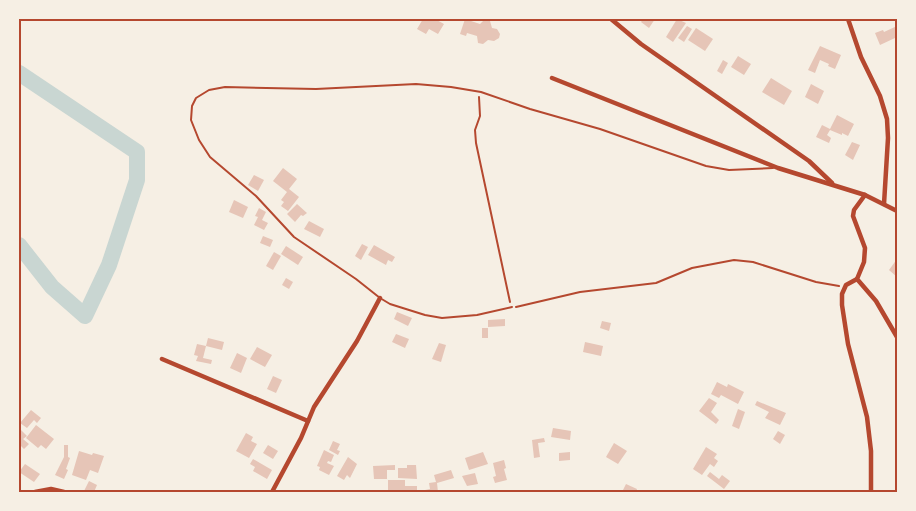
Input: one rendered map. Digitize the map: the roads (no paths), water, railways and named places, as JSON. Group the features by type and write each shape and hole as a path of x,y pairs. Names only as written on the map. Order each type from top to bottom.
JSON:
{"street":[{"path":"611,19 641,44 805,158 833,184"},
{"path":"848,19 861,57 880,96 887,119 884,204"},
{"path":"552,78 778,168 865,195 897,211"},
{"path":"865,195 854,210 853,216 865,248 864,262 857,279 846,285 842,294 842,310 852,361 867,417 871,459 871,492"},
{"path":"857,279 876,301 897,337"},
{"path":"272,492 286,470 318,400 357,342 380,298"},
{"path":"162,359 308,421"},
{"path":"35,492 51,489 64,492"}],"lane":[{"path":"512,307 476,315 442,318 425,315 390,304 380,298 356,279 294,237 256,196 216,163 202,146 196,133 191,114 193,102 204,92 230,87 316,90 416,84 451,86 481,92 530,109 600,129 706,166 729,170 778,168"}],"waterway":[{"path":"19,73 137,152 137,180 109,265 85,316 52,287 19,245"}]}
